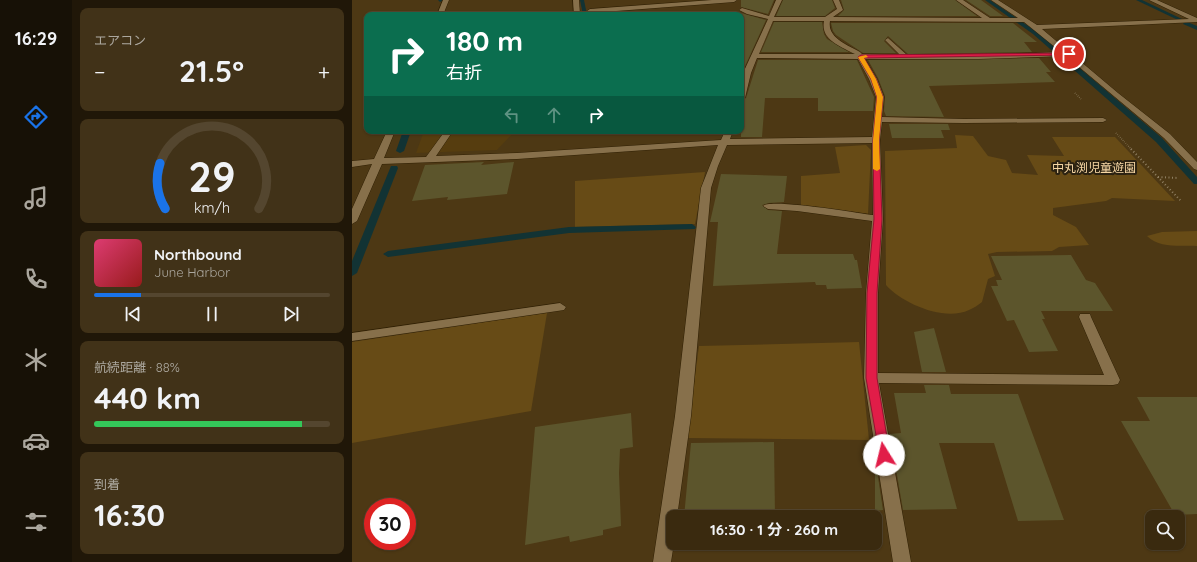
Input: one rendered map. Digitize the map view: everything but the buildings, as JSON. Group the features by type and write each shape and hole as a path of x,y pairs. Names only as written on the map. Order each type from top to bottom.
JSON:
{"street":[{"path":"441,12 446,0"},
{"path":"576,0 577,12"},
{"path":"590,10 734,0"},
{"path":"744,84 747,73 756,56 779,0"},
{"path":"836,0 840,10 827,19 826,25 831,38 858,53 874,79 880,97 876,140 878,219 872,293 871,378 902,562"},
{"path":"959,0 990,21"},
{"path":"994,0 1036,27 1066,54 1167,136 1197,167"},
{"path":"1152,0 1197,20"},
{"path":"742,10 772,18 990,21 1023,20"},
{"path":"1036,27 1197,20"},
{"path":"1186,21 1197,26"},
{"path":"888,40 906,56"},
{"path":"756,56 861,57 1066,54"},
{"path":"879,119 964,121 1103,120"},
{"path":"352,221 390,134"},
{"path":"429,159 447,134"},
{"path":"352,164 378,161 517,156 726,136 876,140"},
{"path":"662,562 683,416 706,188 713,166 726,136"},
{"path":"768,206 797,208 878,219"},
{"path":"352,337 560,307"},
{"path":"871,378 1113,380 1084,317"}],"path":[{"path":"1076,93 1181,201"},
{"path":"1158,177 1186,179"}],"shaded area":[{"path":"423,134 512,134 497,150 416,153"}],"green space":[{"name":"中丸渕児童遊園","path":"955,135 973,136 988,156 1006,160 1012,173 1038,175 1027,155 1064,156 1052,137 1115,137 1175,201 1112,198 1106,201 1053,208 1053,215 1076,227 1089,245 1059,247 1052,251 997,252 988,254 995,276 988,279 982,302 971,309 959,313 948,314 924,309 902,298 886,285 885,151 957,148"},
{"path":"866,145 871,150 868,214 801,205 801,176 840,173 835,147"},
{"path":"705,172 695,224 575,227 575,181"},
{"path":"1197,231 1197,246 1164,245 1147,236 1162,232"},
{"path":"547,313 531,411 352,443 352,342"},
{"path":"859,342 869,440 687,438 699,346"}],"waterway":[{"path":"582,0 584,12"},
{"path":"987,0 1035,33 1159,140 1197,182"},
{"path":"1138,0 1180,19"},
{"path":"1185,23 1197,28"},
{"path":"400,151 406,134"},
{"path":"352,273 394,168"},
{"path":"388,254 569,230 692,227"}],"slow traffic":[{"path":"866,57 861,57 874,79 880,97 876,140 877,169"}],"route":[{"path":"884,455 871,378 872,293 878,219 876,140 880,97 874,79 861,57 980,57 1069,54"}]}
